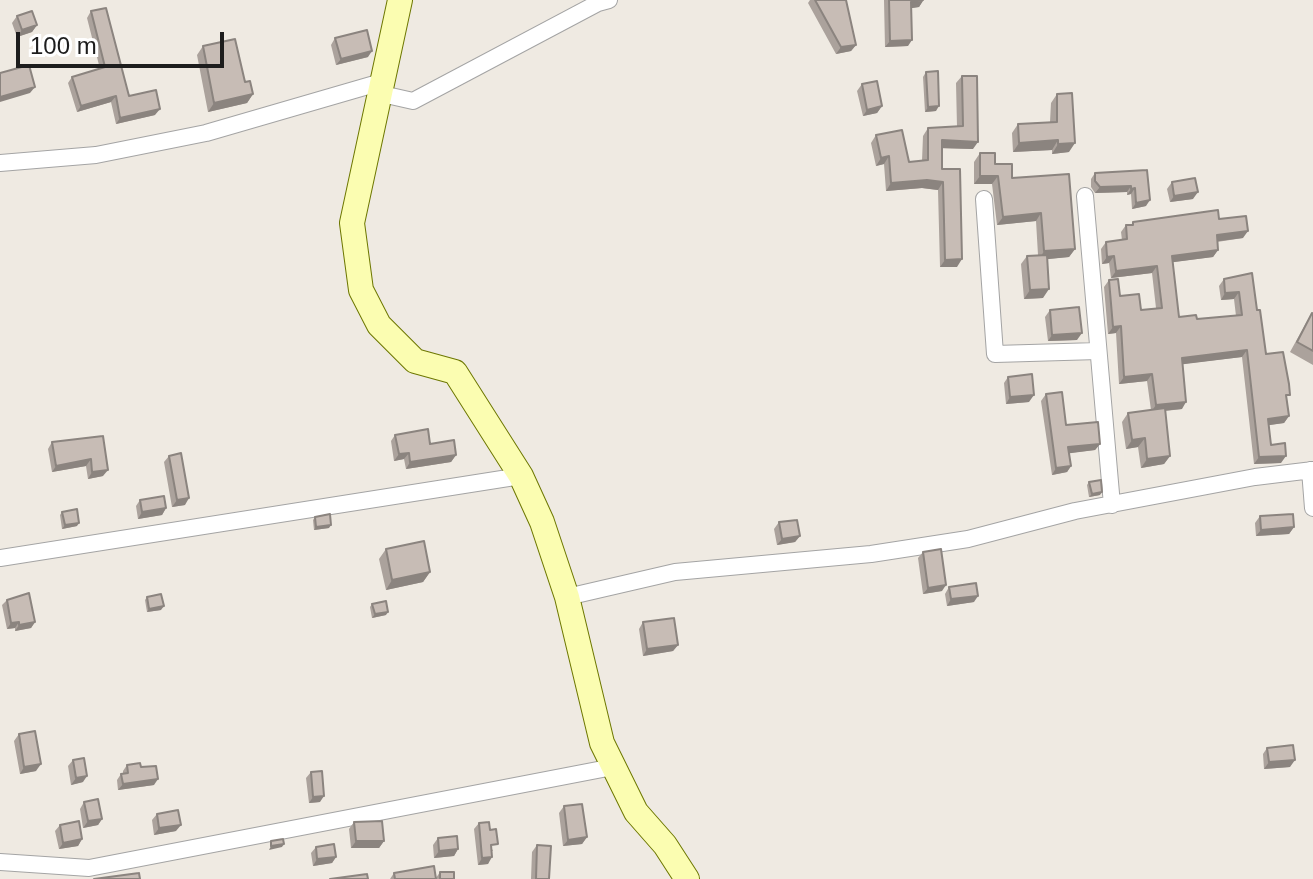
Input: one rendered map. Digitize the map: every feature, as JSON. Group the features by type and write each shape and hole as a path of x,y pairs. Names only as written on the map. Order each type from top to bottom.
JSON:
{"street":[{"path":"400,0 352,223 361,290 379,325 415,361 455,372 521,476 542,522 567,597 602,743 636,812 665,845 687,879"},
{"path":"0,163 96,155 206,133 383,87 413,101 609,0"},
{"path":"1085,196 1112,505"},
{"path":"984,199 995,354 1098,351"},
{"path":"567,597 675,572 871,554 968,539 1075,511 1255,477 1312,470 1313,508"},
{"path":"0,558 521,476"},
{"path":"0,862 89,868 613,767"}],"building":[{"path":"815,0 846,0 856,45 841,47"},
{"path":"889,0 923,0 911,2 912,40 890,41"},
{"path":"106,8 129,96 156,90 160,109 120,118 116,96 81,106 72,77 105,67 91,11"},
{"path":"32,11 37,25 22,30 17,16"},
{"path":"367,30 372,51 341,59 335,38"},
{"path":"235,39 245,82 250,81 253,94 214,103 203,46"},
{"path":"29,65 35,87 0,97 0,73"},
{"path":"938,71 939,106 928,107 926,72"},
{"path":"962,76 977,76 978,142 942,140 942,169 960,169 962,259 945,260 943,182 891,183 889,156 881,158 876,135 902,130 909,162 928,160 928,128 963,126"},
{"path":"877,81 882,106 867,110 862,84"},
{"path":"1072,93 1075,143 1058,144 1058,140 1019,143 1018,124 1057,122 1057,94"},
{"path":"980,153 995,153 995,164 1012,164 1012,178 1069,174 1075,249 1044,251 1041,213 1003,217 998,176 980,176"},
{"path":"1147,170 1150,200 1136,203 1135,188 1100,187 1095,181 1095,173"},
{"path":"1195,178 1198,192 1174,196 1172,182"},
{"path":"1218,210 1219,219 1246,216 1248,231 1217,235 1218,250 1172,256 1179,317 1196,315 1197,319 1242,315 1239,292 1225,293 1224,279 1252,273 1266,354 1283,352 1289,384 1290,395 1286,395 1289,416 1268,419 1271,445 1285,443 1286,456 1259,457 1247,350 1182,358 1186,402 1156,405 1152,374 1124,377 1121,326 1113,327 1109,280 1118,279 1120,296 1139,294 1141,310 1162,308 1157,266 1116,271 1114,256 1107,257 1106,242 1127,239 1126,225 1133,225 1133,222"},
{"path":"1047,255 1049,289 1030,290 1027,256"},
{"path":"1079,307 1082,333 1052,335 1050,310"},
{"path":"1313,314 1313,351 1297,342"},
{"path":"1032,374 1034,395 1010,397 1008,377"},
{"path":"1062,392 1066,425 1098,422 1100,444 1068,447 1071,466 1056,468 1046,394"},
{"path":"1165,408 1170,456 1147,459 1145,438 1132,440 1128,413"},
{"path":"428,429 430,444 454,440 456,455 410,462 409,453 399,454 395,435"},
{"path":"103,436 108,470 92,472 91,459 56,466 52,442"},
{"path":"181,453 189,498 177,500 169,456"},
{"path":"1101,480 1102,492 1092,494 1089,482"},
{"path":"164,496 166,508 142,512 140,500"},
{"path":"77,509 79,523 65,525 62,512"},
{"path":"330,514 331,525 316,527 315,517"},
{"path":"1293,514 1294,527 1261,530 1260,516"},
{"path":"797,520 800,536 782,539 779,522"},
{"path":"424,541 430,572 392,580 386,549"},
{"path":"941,549 946,585 928,588 923,552"},
{"path":"976,583 978,596 951,599 949,587"},
{"path":"29,593 35,622 11,623 7,600"},
{"path":"161,594 164,606 149,609 147,597"},
{"path":"386,601 388,612 375,614 372,604"},
{"path":"674,618 678,645 647,649 643,622"},
{"path":"35,731 41,764 24,767 19,734"},
{"path":"1293,745 1295,760 1269,762 1267,748"},
{"path":"84,758 87,776 76,778 73,760"},
{"path":"140,763 141,767 156,766 158,779 123,784 121,774 128,773 127,765"},
{"path":"322,771 324,796 313,797 311,772"},
{"path":"98,799 102,819 88,821 84,802"},
{"path":"582,804 587,837 568,840 564,806"},
{"path":"178,810 181,825 159,828 157,814"},
{"path":"79,821 82,839 63,843 60,825"},
{"path":"382,821 384,841 356,841 354,822"},
{"path":"489,822 490,830 496,829 498,844 491,845 492,857 482,858 479,823"},
{"path":"457,836 458,849 439,851 438,838"},
{"path":"283,839 284,844 271,846 271,841"},
{"path":"334,844 336,857 317,859 316,847"},
{"path":"537,845 551,846 549,879 536,879"},
{"path":"434,866 436,879 395,879 394,873"},
{"path":"440,872 454,872 454,879 440,879"},
{"path":"139,873 140,879 94,879"},
{"path":"367,874 368,879 330,879"}]}
